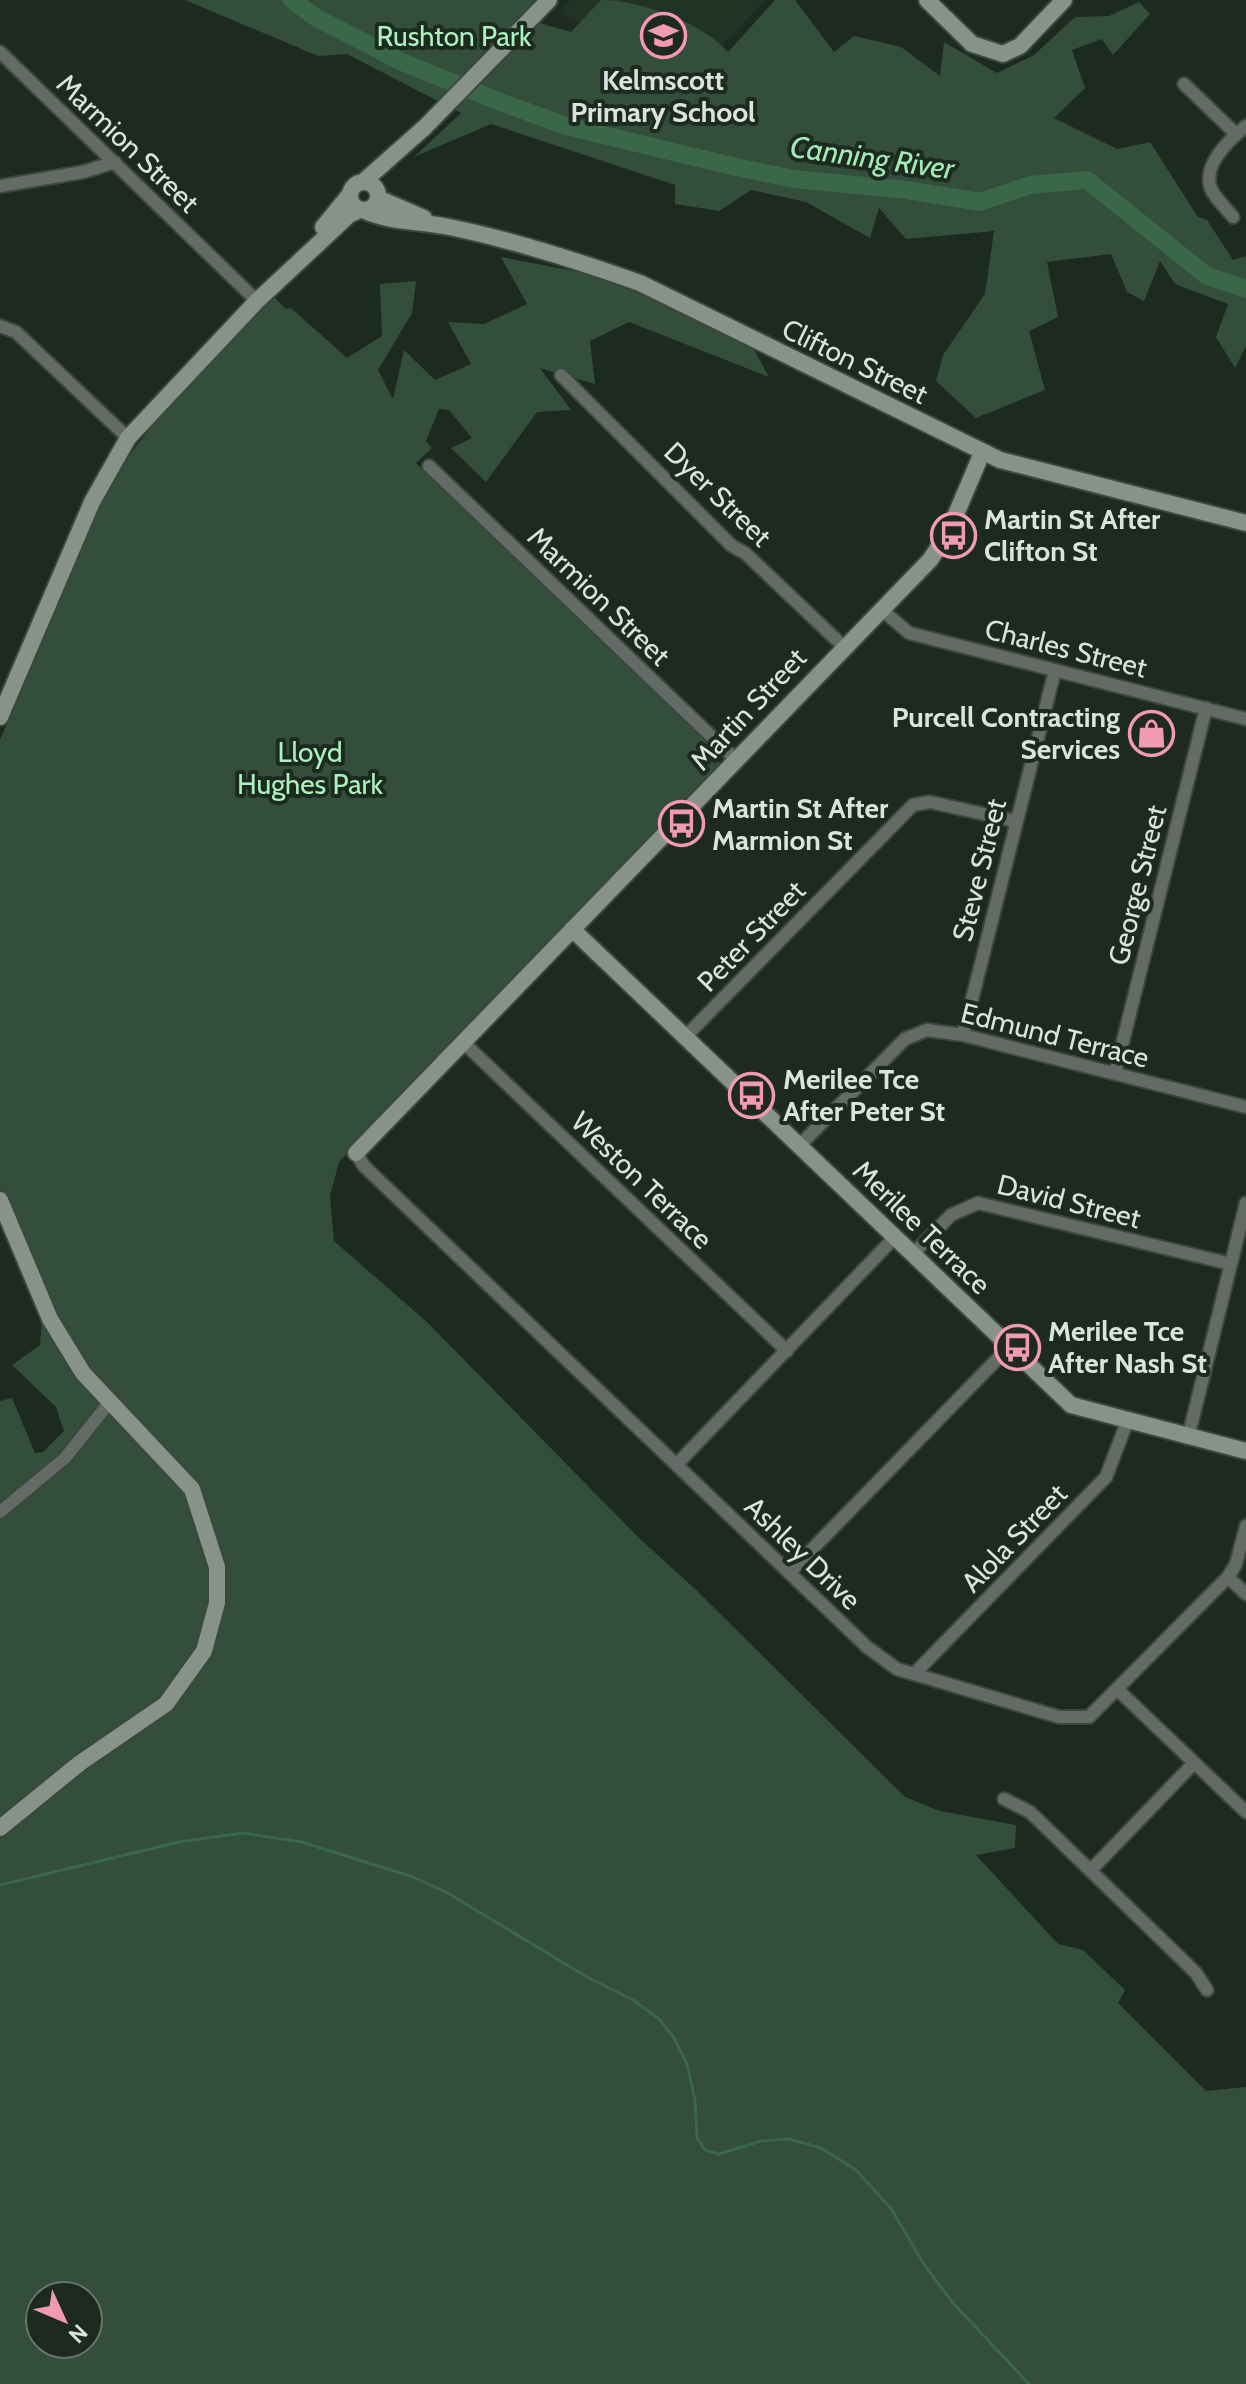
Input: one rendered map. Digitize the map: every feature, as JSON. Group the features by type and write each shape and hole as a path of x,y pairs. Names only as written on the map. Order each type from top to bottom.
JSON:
{"main road":[{"path":"0,717 92,502 128,438 286,271 356,188 430,122 549,0"},
{"path":"927,0 972,44 1003,54 1020,46 1064,0"},
{"path":"286,271 349,215 373,207 389,171 430,122"},
{"path":"356,188 374,185 378,196"},
{"path":"356,188 352,204 362,210"},
{"name":"Clifton Street","path":"378,196 448,227"},
{"name":"Clifton Street","path":"362,210 390,219 448,227 581,262 640,283 982,453 1058,478 1246,523"},
{"name":"Martin Street","path":"356,1153 843,646 930,560 948,533 982,453"},
{"name":"Merilee Terrace","path":"572,929 1071,1405 1246,1451"},
{"path":"0,1200 58,1332 83,1373 192,1489 217,1567 214,1616 204,1651 166,1704 80,1763 0,1828"}],"street":[{"name":"Marmion Street","path":"0,52 257,301"},
{"path":"1184,84 1241,130 1209,171 1211,190 1233,217"},
{"path":"0,186 83,172 115,162"},
{"path":"0,326 16,332 128,438"},
{"name":"Dyer Street","path":"561,375 681,491 725,539 745,553 843,646"},
{"name":"Marmion Street","path":"429,466 736,760"},
{"name":"Charles Street","path":"882,610 909,633 1246,719"},
{"name":"Steve Street","path":"963,1035 1055,670"},
{"name":"George Street","path":"1115,1073 1206,708"},
{"name":"Peter Street","path":"685,1037 913,805 930,802 1015,821"},
{"name":"Edmund Terrace","path":"800,1145 905,1039 927,1030 963,1035 1246,1107"},
{"name":"Weston Terrace","path":"464,1043 787,1351"},
{"name":"Ashley Drive","path":"356,1153 364,1166 789,1573 867,1647 897,1669 1067,1719 1089,1717 1119,1691 1228,1577 1236,1564 1246,1526"},
{"name":"David Street","path":"913,1254 951,1215 978,1203 1231,1264"},
{"path":"1188,1438 1246,1203"},
{"path":"677,1464 895,1237"},
{"path":"789,1573 1009,1347"},
{"path":"0,1512 65,1458 109,1403"},
{"name":"Alola Street","path":"915,1673 1106,1477 1127,1422"},
{"path":"1228,1577 1246,1594"},
{"path":"1119,1691 1246,1812"},
{"path":"1091,1870 1194,1763"},
{"path":"1004,1799 1030,1812 1196,1973 1207,1990"}],"shaded area":[{"name":"Kelmscott Primary School","path":"571,0 766,0 721,47 596,28 566,17 559,11"}],"green space":[{"name":"Rushton Park","path":"185,0 539,0 522,18 571,32 601,0 616,1 651,9 687,23 717,41 728,52 775,0 795,0 834,52 854,36 901,47 940,76 944,42 997,73 1034,55 1075,17 1109,16 1139,2 1150,14 1113,55 1102,39 1072,50 1085,88 1054,118 1117,149 1150,142 1198,217 1207,220 1233,260 1246,256 1246,346 1235,368 1216,337 1228,304 1175,284 1160,261 1144,301 1127,292 1111,254 1047,262 1058,317 1029,331 1045,390 976,418 936,381 943,355 985,294 994,231 906,239 879,208 870,238 806,202 751,190 719,211 675,204 675,185 491,124 414,157 461,113 347,54 318,56"},
{"name":"Lloyd Hughes Park","path":"501,257 589,274 746,335 769,377 629,322 590,341 595,384 540,368 571,410 537,412 486,482 451,448 472,438 449,410 439,409 426,441 432,448 416,463 717,750 720,766 339,1162 330,1196 334,1241 427,1322 639,1538 695,1589 905,1797 940,1811 1016,1825 1015,1848 976,1855 1058,1944 1083,1950 1125,1990 1118,2003 1206,2091 1246,2087 1246,2384 0,2384 0,1401 12,1398 35,1453 43,1452 64,1431 56,1407 12,1365 40,1345 44,1292 0,1188 0,740 108,488 164,411 274,297 286,309 291,308 347,358 382,336 380,284 416,281 412,313 378,370 393,399 404,350 435,380 471,364 448,322 484,324 527,304"}],"waterway":[{"name":"Canning River","path":"292,0 315,17 400,61 495,100 566,126 736,167 794,179 907,190 980,202 1030,185 1087,180 1207,276 1246,289"},
{"path":"0,1885 179,1842 243,1833 302,1842 413,1877 446,1892 587,1977 633,2000 659,2019 674,2038 687,2064 695,2100 697,2138 705,2150 719,2154 761,2141 789,2139 821,2148 856,2170 892,2210 923,2263 953,2303 1029,2384"}],"place":[{"name":"Kelmscott Primary School","path":"663,36"},
{"name":"Martin St After Clifton St","path":"953,535"},
{"name":"Purcell Contracting Services","path":"1151,733"},
{"name":"Martin St After Marmion St","path":"681,824"},
{"name":"Merilee Tce After Peter St","path":"752,1095"},
{"name":"Merilee Tce After Nash St","path":"1017,1347"}]}
